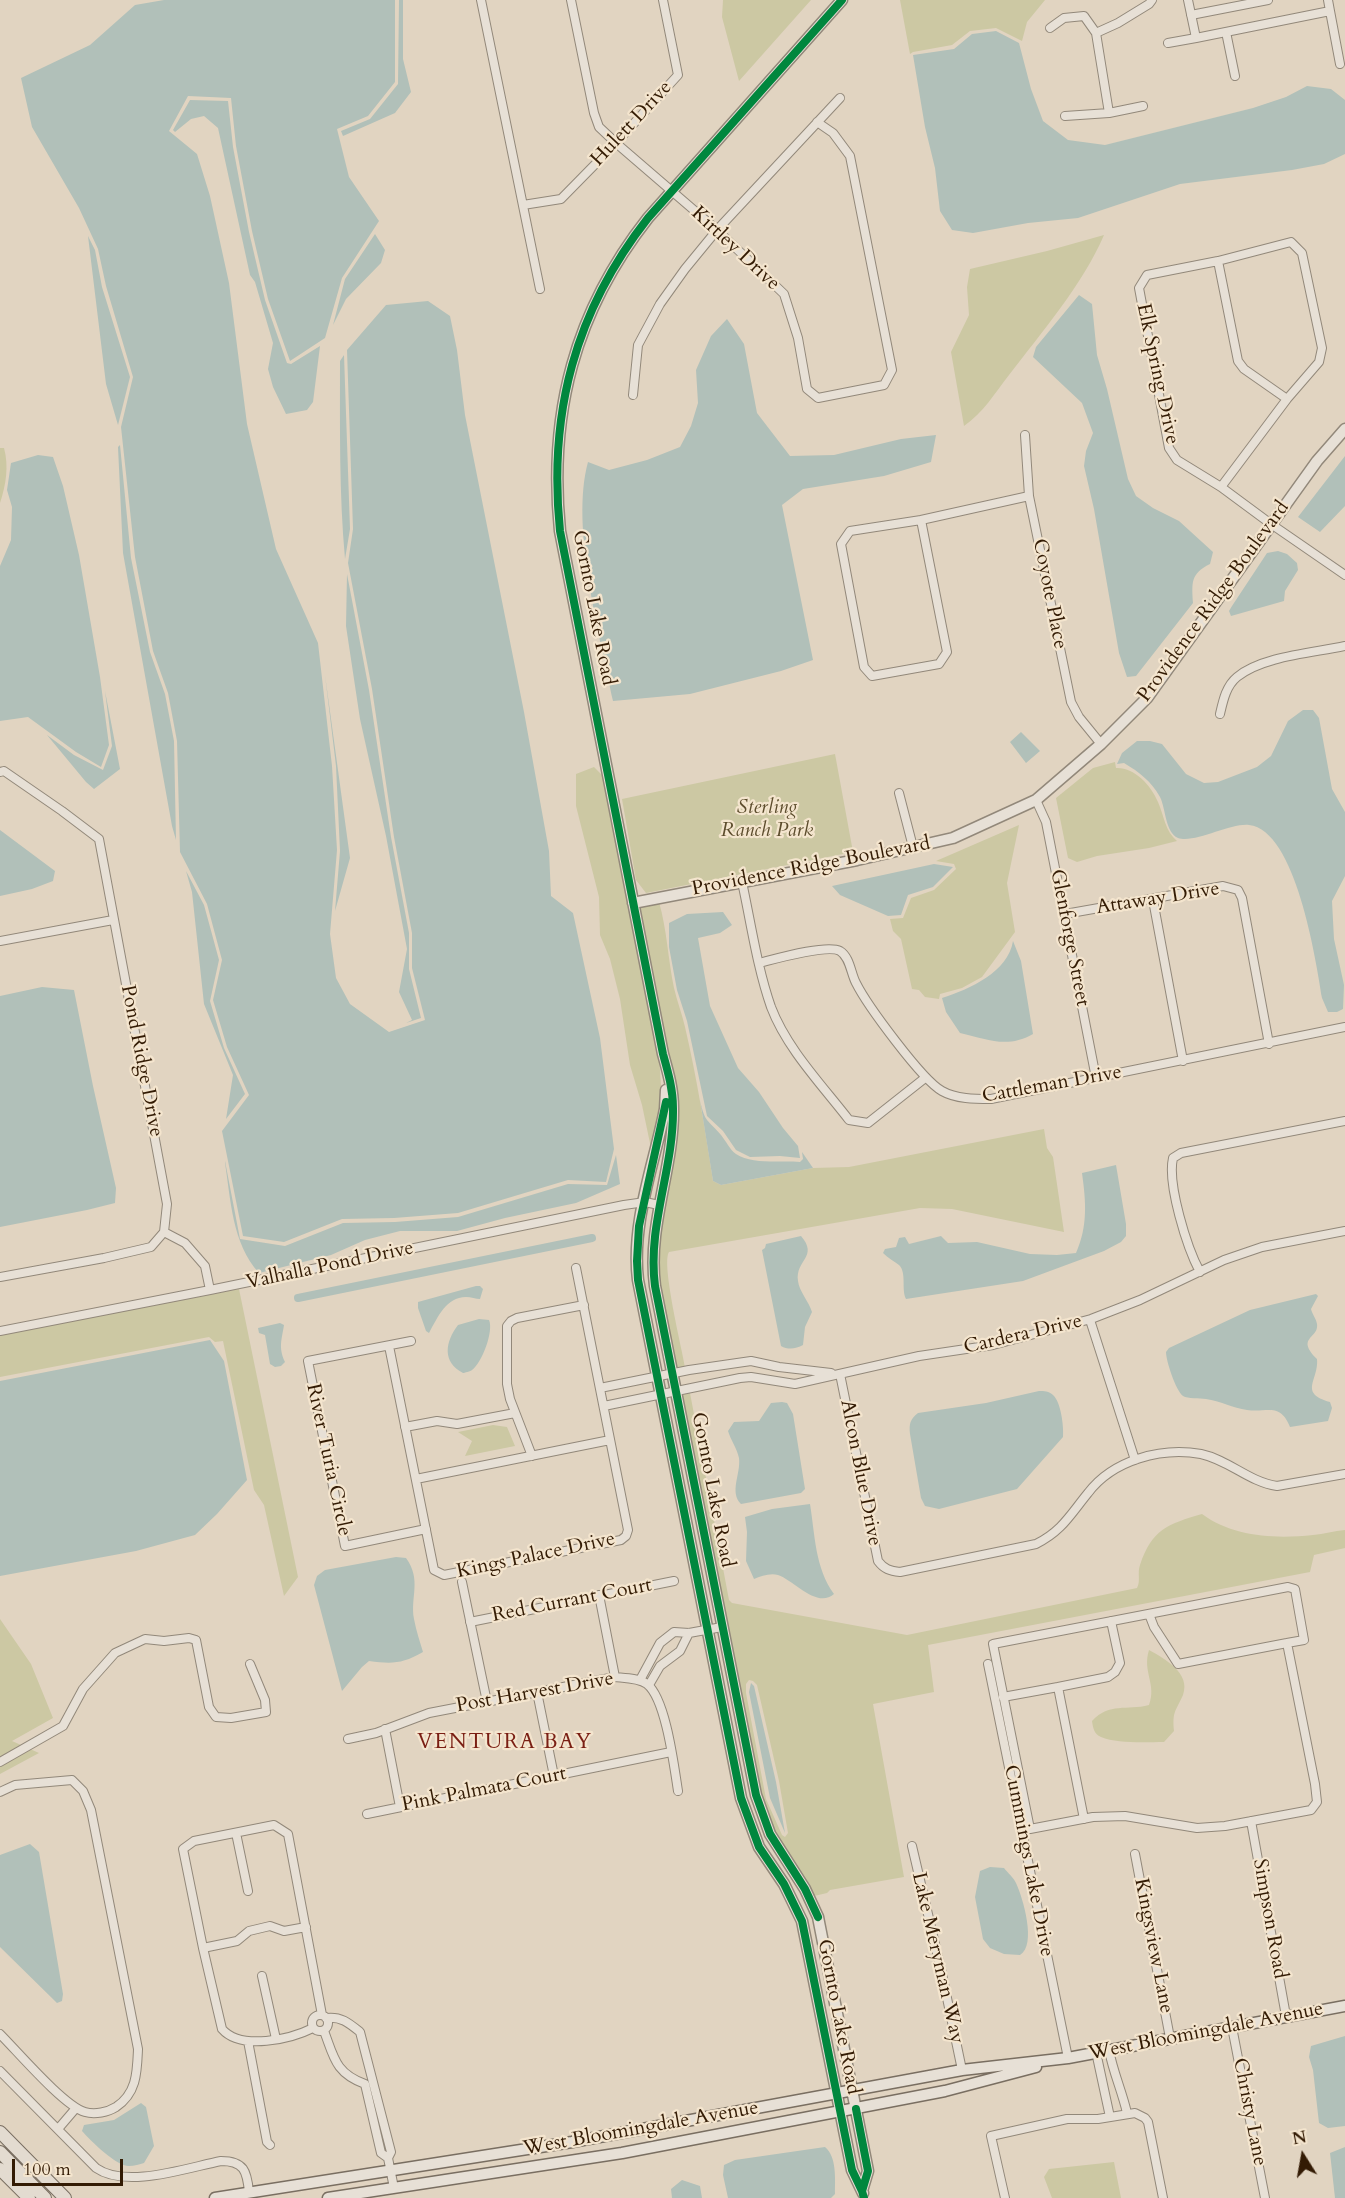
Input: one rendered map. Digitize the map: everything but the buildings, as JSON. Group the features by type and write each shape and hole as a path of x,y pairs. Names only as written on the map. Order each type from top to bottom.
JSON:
{"main road":[{"path":"0,2132 65,2198"},
{"path":"0,2152 45,2198"},
{"path":"0,2169 29,2198"},
{"path":"0,2180 17,2198"}],"street":[{"path":"481,0 540,290"},
{"name":"Kirtley Drive","path":"571,0 594,113 599,127 717,230 784,294 798,338 807,389 818,398 884,385 892,370 850,156 833,133 817,122"},
{"name":"Hulett Drive","path":"523,205 561,199 616,144 678,75 663,0"},
{"name":"Gornto Lake Road","path":"842,0 628,244 598,295 581,334 565,387 557,484 560,531 663,1054 670,1078 673,1118 670,1148 653,1241 654,1276 751,1772 763,1818 780,1851 810,1896 818,1917 868,2171 863,2194"},
{"path":"1096,33 1118,23 1152,0"},
{"path":"1188,0 1196,38"},
{"path":"1191,15 1268,0"},
{"path":"1328,0 1340,64"},
{"path":"1168,44 1330,11"},
{"path":"1050,27 1064,18 1084,16 1096,33 1109,113"},
{"path":"1226,32 1235,75"},
{"path":"633,394 638,345 666,295 717,230 840,98"},
{"path":"1065,116 1109,113 1143,106"},
{"name":"Elk Spring Drive","path":"1221,487 1287,399 1319,362 1322,348 1302,253 1291,242 1218,261 1147,274 1139,288 1169,448 1177,460 1221,487 1345,575"},
{"path":"1218,261 1238,361 1244,369 1287,399"},
{"name":"Providence Ridge Boulevard","path":"633,903 953,838 1036,801 1101,744 1147,698 1317,461 1345,429"},
{"name":"Coyote Place","path":"1026,435 1029,496 1071,702 1079,717 1101,744"},
{"path":"921,520 947,652 939,664 872,676 864,667 841,544 849,531 921,520 1029,496"},
{"path":"1220,714 1225,694 1236,677 1260,663 1345,646"},
{"name":"Pond Ridge Drive","path":"0,772 4,771 99,839 167,1204 164,1232"},
{"path":"900,793 913,847"},
{"name":"Glenforge Street","path":"1036,801 1046,822 1096,1078"},
{"path":"742,882 759,963 772,1008 791,1045 849,1120 868,1123 924,1078"},
{"name":"Attaway Drive","path":"1065,914 1223,886 1238,890 1242,898 1269,1044"},
{"path":"1153,900 1183,1061"},
{"path":"0,941 113,920"},
{"name":"Cattleman Drive","path":"759,963 818,950 838,950 846,956 856,984 866,1000 924,1078 942,1091 969,1099 991,1099 1345,1028"},
{"name":"Gornto Lake Road","path":"663,1054 666,1085 665,1109 639,1226 638,1280 744,1809 759,1847 784,1884 802,1921 852,2170 863,2194"},
{"path":"1200,1272 1189,1251 1183,1232 1172,1170 1172,1162 1176,1155 1345,1121"},
{"name":"Valhalla Pond Drive","path":"0,1330 645,1202 659,1205"},
{"name":"Cardera Drive","path":"676,1391 751,1377 795,1384 942,1351 993,1345 1090,1320 1140,1300 1224,1260 1262,1247 1345,1231"},
{"path":"0,1276 104,1258 151,1247 164,1232 185,1243 206,1266 210,1290"},
{"name":"Kings Palace Drive","path":"389,1346 434,1570 444,1575 621,1540 626,1536 628,1530 576,1268"},
{"path":"532,1456 515,1413 507,1384 507,1326 517,1318 584,1305"},
{"path":"1090,1320 1135,1460"},
{"name":"River Turia Circle","path":"411,1341 308,1361 345,1546 426,1529"},
{"name":"Cardera Drive","path":"673,1374 751,1361 784,1368 840,1374"},
{"path":"783,1383 784,1368"},
{"path":"600,1388 673,1374"},
{"name":"Alcon Blue Drive","path":"840,1374 878,1561 886,1569 892,1571 900,1572 1036,1544 1048,1538 1068,1521 1097,1483 1135,1460 1162,1454 1182,1452 1203,1455 1232,1466 1266,1484 1277,1486 1345,1474"},
{"path":"604,1406 676,1391"},
{"path":"405,1427 437,1421 456,1424 515,1413"},
{"path":"416,1479 610,1440"},
{"name":"Red Currant Court","path":"470,1622 674,1581"},
{"path":"462,1582 487,1702"},
{"path":"1149,1614 1154,1627 1178,1664 1287,1643 1304,1640 1295,1589 1288,1587 993,1644 1030,1829 1084,1819 1125,1816 1197,1828 1311,1810 1317,1802 1315,1784 1287,1643"},
{"path":"599,1595 615,1677"},
{"path":"1003,1697 1108,1677 1115,1672 1120,1663 1111,1622"},
{"path":"640,1680 660,1643 674,1632 689,1633 722,1627"},
{"path":"678,1791 664,1716 649,1685 660,1666 680,1651 689,1633"},
{"path":"0,1762 63,1726 83,1689 115,1653 145,1639 164,1641 189,1638 196,1640 209,1707 216,1717 231,1718 266,1712 265,1700 250,1664"},
{"name":"Cummings Lake Drive","path":"988,1664 1068,2058"},
{"name":"Post Harvest Drive","path":"348,1739 429,1713 615,1677 640,1680 649,1685"},
{"path":"1058,1687 1084,1819"},
{"path":"537,1692 554,1776"},
{"path":"385,1729 400,1807"},
{"name":"Pink Palmata Court","path":"367,1814 671,1752"},
{"path":"0,1792 15,1785 72,1780 83,1791 91,1810 138,2049 134,2088 123,2102 110,2111 94,2113 76,2108 48,2084 0,2034"},
{"name":"Simpson Road","path":"1251,1821 1286,2016"},
{"path":"314,2028 303,2033 259,2042 248,2041 226,2033 222,2029 202,1948 183,1849 194,1841 274,1825 288,1834 324,2016 328,2025 324,2031"},
{"path":"236,1833 248,1891"},
{"name":"Lake Meryman Way","path":"912,1846 962,2070"},
{"name":"Kingsview Lane","path":"1135,1854 1170,2038"},
{"path":"802,1921 818,1917"},
{"path":"202,1948 237,1941 249,1931 270,1926 284,1930 306,1927"},
{"path":"262,1976 276,2038"},
{"name":"West Bloomingdale Avenue","path":"328,2198 622,2153 856,2109 964,2087 1096,2052 1345,2006"},
{"path":"324,2031 314,2028 312,2023 314,2018 335,2017 348,2022 360,2032 391,2152 388,2158"},
{"name":"Christy Lane","path":"1232,2026 1265,2198"},
{"path":"324,2031 339,2068 365,2084 368,2089 381,2153 388,2158 394,2188"},
{"path":"248,2041 267,2142 270,2145"},
{"path":"1109,2050 1127,2113"},
{"path":"1096,2052 1110,2117"},
{"name":"West Bloomingdale Avenue","path":"215,2198 621,2134 962,2070 1068,2058"},
{"path":"0,2071 96,2168 107,2174 134,2178 231,2161 244,2170 249,2192"},
{"path":"58,2129 76,2108"},
{"path":"1005,2198 991,2136 1067,2119 1110,2117 1127,2113 1141,2115 1148,2122 1163,2198"},
{"path":"621,2134 622,2153"}],"green space":[{"path":"723,0 811,0 739,81 722,17"},
{"path":"900,0 1045,0 1027,22 1022,41 996,28 970,31 952,45 910,54"},
{"path":"1104,235 1085,272 1061,307 988,402 964,426 951,352 969,315 967,287 970,269"},
{"path":"0,448 4,448 7,469 0,503"},
{"name":"Sterling Ranch Park","path":"835,754 853,852 646,893 636,880 622,799"},
{"path":"1115,762 1116,768 1129,770 1151,789 1167,828 1177,841 1077,862 1068,858 1056,798 1093,768"},
{"path":"594,767 605,778 659,1055 662,1102 651,1148 642,1105 630,1065 620,999 610,959 600,935 599,897 576,806 576,774"},
{"path":"1019,825 1007,883 1015,932 982,977 962,988 940,994 939,999 925,997 919,990 912,989 901,939 893,931 890,919 903,918 911,898 934,890 956,869 954,864 936,861"},
{"path":"659,902 674,988 693,1065 713,1181 721,1185 813,1168 849,1167 1044,1129 1047,1148 1053,1157 1064,1232 952,1209 920,1208 669,1252 667,1260 670,1289 685,1367 676,1369 659,1285 656,1250 670,1167 667,1053 638,906"},
{"path":"239,1289 298,1577 284,1596 264,1505 254,1490 223,1341 215,1342 209,1337 0,1377 0,1335"},
{"path":"690,1393 729,1600 732,1603 907,1635 1137,1588 1140,1565 1150,1543 1156,1536 1171,1525 1202,1514 1227,1528 1255,1535 1284,1537 1345,1530 1345,1548 1314,1555 1310,1572 928,1645 934,1692 873,1704 904,1877 830,1890 814,1896 774,1832 763,1806 681,1395","holes":["749,1680 757,1685 779,1781 788,1833 785,1837 766,1799 746,1693 746,1684"]},
{"path":"493,1425 507,1427 515,1446 465,1456 472,1441 458,1432"},
{"path":"0,1619 31,1664 53,1718 12,1741 39,1753 0,1774"},
{"path":"1149,1650 1175,1668 1183,1680 1183,1695 1174,1715 1174,1731 1164,1742 1123,1742 1099,1736 1094,1730 1092,1721 1105,1711 1149,1705 1151,1691 1147,1658"},
{"path":"1114,2162 1121,2198 1052,2198 1044,2177 1049,2169"}],"shaded area":[{"path":"164,0 395,0 395,82 368,116 337,129 349,177 379,221 342,278 325,338 290,361 268,299 252,231 236,146 231,98 188,96 169,131 197,154 210,196 229,283 247,424 276,549 318,643 332,766 337,850 330,934 336,978 350,1004 389,1032 425,1020 412,968 412,933 394,837 372,689 348,563 353,529 347,350 386,305 428,301 450,316 457,350 465,415 549,851 551,896 573,913 600,1038 614,1149 606,1182 568,1180 458,1213 342,1219 284,1242 243,1236 222,1131 249,1095 227,1047 213,1000 222,960 207,904 180,852 177,741 168,693 153,651 135,557 121,427 133,377 106,286 98,249 79,208 32,127 21,78 90,45 135,5"},
{"path":"399,0 403,0 403,59 411,92 395,113 343,136 341,131 370,119 398,84"},
{"path":"996,31 1019,43 1031,89 1043,121 1068,140 1105,145 1253,108 1286,97 1307,86 1331,89 1345,100 1345,154 1324,164 1292,170 1180,184 1078,218 1028,223 973,233 952,230 940,211 935,168 925,127 913,55 954,49 972,34"},
{"path":"190,100 228,101 233,147 249,232 265,300 287,363 291,364 320,346 313,402 307,410 286,414 273,387 268,369 273,343 255,282 250,275 218,128 204,116 191,119 175,132 173,130"},
{"path":"375,234 385,250 381,263 346,299 333,325 345,279"},
{"path":"88,236 95,250 102,287 130,377 118,425 106,384"},
{"path":"1079,295 1092,304 1097,355 1128,479 1136,496 1153,508 1179,521 1213,552 1210,564 1196,575 1194,580 1193,603 1136,676 1127,677 1119,653 1094,509 1084,466 1086,451 1093,433 1082,403 1033,357 1036,347"},
{"path":"727,319 744,344 757,413 790,456 834,455 901,439 936,435 931,462 884,476 803,489 782,505 813,660 781,671 690,694 613,701 595,614 585,549 582,517 583,488 588,462 609,470 647,460 680,447 691,426 698,403 696,370 711,336"},
{"path":"344,355 350,529 345,559 340,436 340,361"},
{"path":"120,445 131,558 150,652 165,694 174,741 176,840 123,553 118,447"},
{"path":"38,455 53,457 63,486 79,555 109,745 101,767 28,717 0,721 0,566 11,540 12,507 7,490 11,463"},
{"path":"1345,456 1345,506 1320,532 1298,517"},
{"path":"1278,551 1287,554 1297,563 1298,570 1285,591 1284,601 1231,616 1229,611 1267,553"},
{"path":"347,574 369,690 391,837 409,933 409,969 421,1018 406,1023 412,1020 399,992 407,949 386,836 360,719 346,626"},
{"path":"325,675 350,858 335,911 340,851 336,766"},
{"path":"105,691 120,769 94,789 47,735 74,755 103,770 112,746"},
{"path":"1303,710 1313,710 1319,718 1332,789 1345,812 1345,876 1332,901 1334,939 1344,985 1343,1009 1337,1012 1328,1012 1322,998 1309,928 1291,872 1279,849 1265,832 1249,825 1241,825 1193,838 1178,838 1168,826 1162,802 1153,786 1129,766 1124,763 1117,764 1122,753 1137,741 1150,741 1162,744 1186,774 1204,783 1218,782 1257,767 1271,756 1288,721"},
{"path":"1021,732 1040,751 1026,763 1010,742"},
{"path":"0,830 55,871 53,881 32,889 0,896"},
{"path":"934,864 953,867 933,887 908,895 901,915 888,916 840,895 832,886"},
{"path":"186,871 204,905 219,960 210,1001 224,1048 245,1094 226,1119 233,1075 204,1004 192,892"},
{"path":"723,912 732,925 720,933 698,938 710,1006 738,1068 759,1092 798,1146 800,1158 750,1157 736,1150 723,1131 707,1116 687,1021 677,990 669,947 669,923 687,914"},
{"path":"1013,941 1021,961 1033,1034 1024,1039 1006,1042 960,1033 946,1012 942,998 964,990 996,970 1010,952"},
{"path":"42,987 74,990 116,1188 115,1203 0,1227 0,996"},
{"path":"700,1100 705,1117 736,1154 758,1161 800,1162 803,1159 802,1152 813,1168 721,1185 713,1181"},
{"path":"616,1155 620,1184 576,1203 457,1231 400,1231 365,1240 331,1255 259,1273 250,1261 238,1235 231,1207 225,1163 225,1161 240,1239 285,1246 343,1223 458,1217 568,1184 607,1185"},
{"path":"1116,1165 1126,1224 1126,1236 1121,1242 1104,1251 1023,1281 906,1299 901,1268 883,1253 885,1249 896,1247 899,1238 905,1237 909,1244 941,1236 948,1243 977,1242 1030,1254 1076,1253 1083,1233 1085,1214 1082,1173"},
{"path":"801,1236 808,1249 798,1274 798,1281 812,1312 805,1327 803,1345 789,1348 781,1346 762,1250 766,1244"},
{"path":"476,1286 483,1289 480,1299 466,1297 453,1300 443,1309 429,1333 426,1331 418,1302"},
{"path":"1316,1294 1318,1296 1311,1309 1317,1329 1308,1342 1311,1352 1317,1359 1312,1390 1320,1398 1330,1402 1332,1408 1328,1421 1290,1427 1282,1414 1277,1411 1242,1409 1211,1400 1185,1397 1180,1393 1168,1362 1166,1352 1169,1348 1250,1310"},
{"path":"479,1319 489,1320 488,1339 476,1366 463,1373 456,1368 449,1357 450,1338 458,1325"},
{"path":"280,1323 284,1325 281,1347 285,1362 275,1367 270,1364 265,1335 259,1333 258,1328"},
{"path":"210,1340 224,1361 247,1480 217,1514 195,1535 136,1551 0,1576 0,1381"},
{"path":"1039,1391 1050,1393 1056,1398 1061,1415 1063,1437 1017,1489 939,1509 925,1506 921,1498 910,1434 913,1417 918,1413 986,1403"},
{"path":"771,1403 787,1403 793,1414 805,1489 801,1493 741,1504 736,1494 739,1458 728,1431 734,1422 759,1421"},
{"path":"810,1504 819,1562 834,1594 827,1598 813,1596 778,1575 754,1579 746,1561 745,1517 772,1509"},
{"path":"396,1557 406,1558 411,1566 415,1581 414,1619 423,1652 397,1662 369,1661 342,1691 314,1585 317,1576 325,1570"},
{"path":"751,1683 754,1686 776,1782 785,1833 770,1798 749,1692"},
{"path":"30,1844 39,1852 63,1994 62,2001 57,2003 0,1947 0,1855"},
{"path":"990,1867 1004,1868 1014,1879 1019,1890 1028,1932 1028,1942 1020,1955 1004,1954 990,1948 983,1939 975,1897 980,1871"},
{"path":"1345,2036 1345,2126 1328,2128 1319,2123 1313,2070 1309,2057 1311,2046"},
{"path":"141,2103 146,2107 154,2146 144,2163 129,2166 117,2162 82,2131 84,2125 114,2120"},
{"path":"825,2147 832,2156 834,2169 835,2194 831,2198 728,2198 723,2175 724,2165 735,2160"},
{"path":"1345,2147 1345,2198 1335,2198 1330,2153"},
{"path":"682,2180 700,2186 702,2198 672,2198 671,2189"}],"waterway":[{"path":"298,1298 592,1238"}],"cycle path":[{"path":"818,1917 805,1889 770,1834 756,1795 655,1286 655,1241 672,1131 672,1094 560,531 557,487 558,445 563,405 572,365 585,327 623,253 648,218 842,0"},
{"path":"666,1102 639,1226 638,1280 741,1798 759,1847 784,1884 802,1921 852,2170 864,2198"},
{"path":"856,2109 868,2171 862,2191"}],"district":[{"name":"VENTURA BAY","path":"505,1743"}]}
